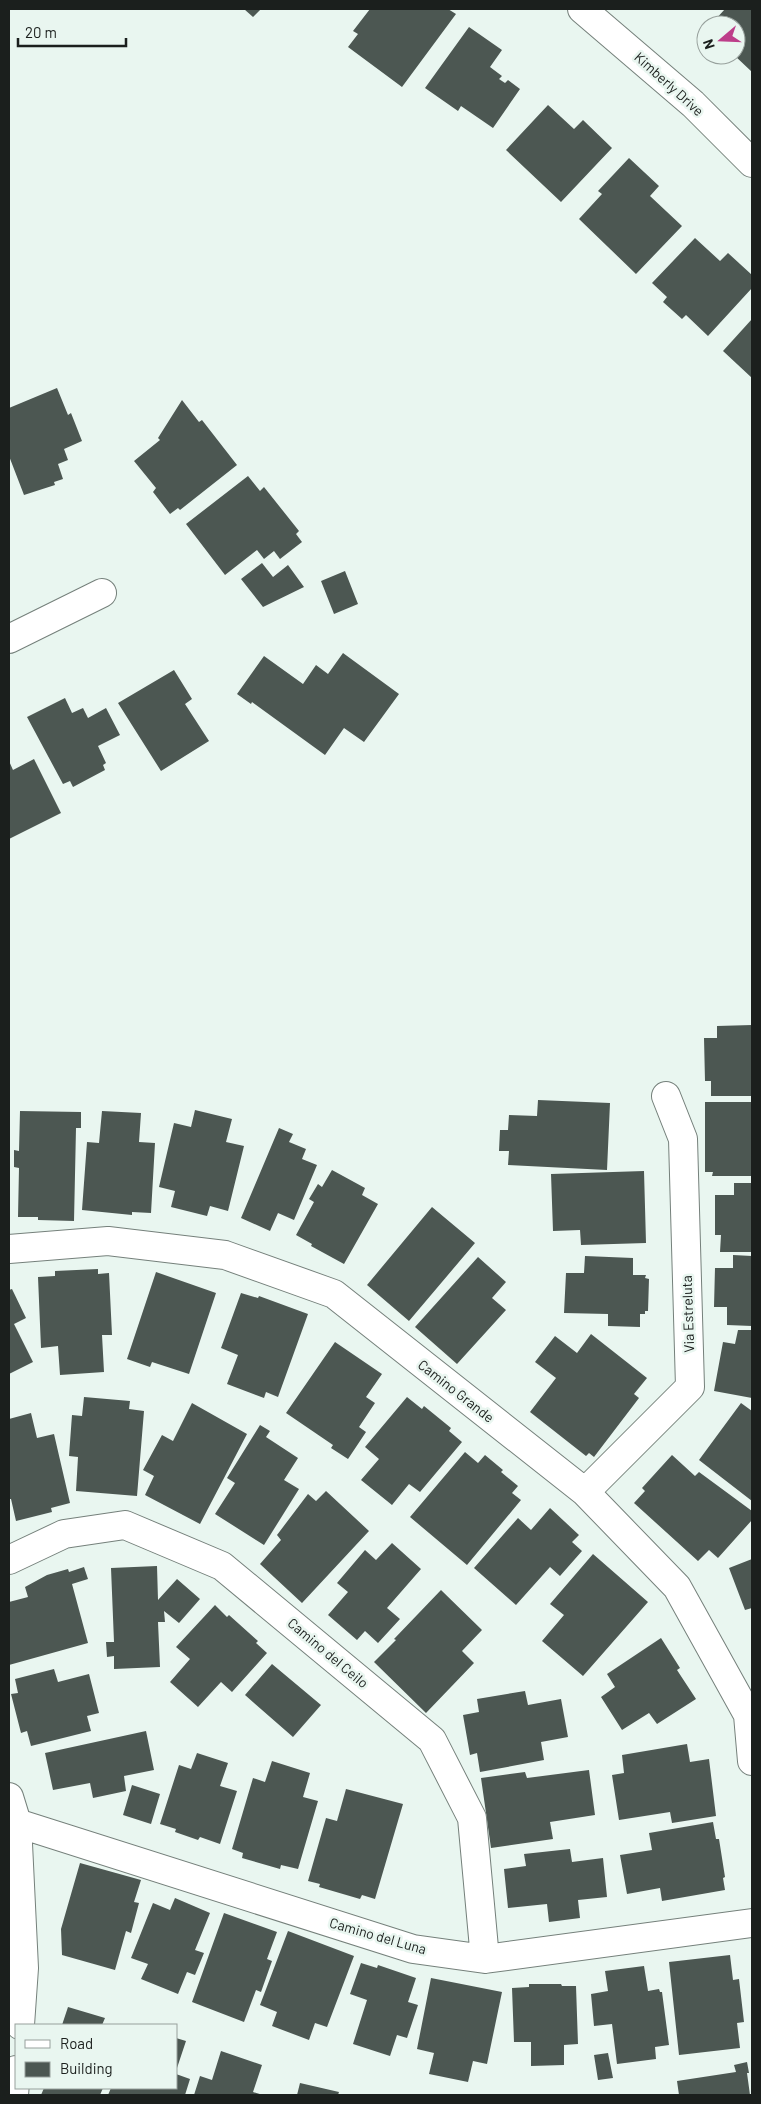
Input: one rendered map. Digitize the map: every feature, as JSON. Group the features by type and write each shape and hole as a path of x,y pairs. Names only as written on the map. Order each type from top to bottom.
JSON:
{"street":[{"name":"Kimberly Drive","path":"582,9 693,104 752,162"},
{"path":"9,639 102,593"},
{"name":"Via Estreluta","path":"586,1492 690,1388 683,1138 666,1096"},
{"name":"Camino Grande","path":"9,1249 108,1241 225,1255 334,1294 586,1492 677,1587 748,1715 752,1761"},
{"name":"Camino del Ceilo","path":"9,1560 64,1534 125,1526 222,1566 417,1727 432,1740 472,1818 485,1959"},
{"path":"9,1797 17,1823 24,1968 20,2024"},
{"name":"Camino del Luna","path":"17,1823 413,1949 485,1959 752,1923"},
{"path":"14,2095 15,2082"}],"building":[{"path":"244,9 261,9 253,17"},
{"path":"370,9 448,9 456,14 402,87 348,47 358,34 353,31"},
{"path":"725,9 752,9 752,72 745,65 746,15 720,15"},
{"path":"469,27 502,50 490,67 502,76 499,79 505,83 508,80 520,89 493,128 461,106 458,111 425,88"},
{"path":"548,105 574,129 583,120 612,148 561,202 506,150"},
{"path":"629,158 659,186 650,196 682,226 636,274 579,219 602,194 598,191"},
{"path":"695,238 720,261 728,253 752,275 752,288 708,336 686,315 682,319 663,302 667,297 652,283"},
{"path":"752,319 752,378 723,351"},
{"path":"57,388 68,415 71,413 82,441 64,449 68,460 58,464 63,479 54,482 55,485 24,495 9,456 9,408"},
{"path":"182,400 199,422 202,420 237,465 180,510 178,508 170,514 153,492 156,488 134,461 160,440 158,438"},
{"path":"248,476 260,491 264,487 299,531 296,534 302,542 280,559 274,551 264,559 257,550 225,575 186,524"},
{"path":"262,563 273,577 288,565 304,587 263,607 241,579"},
{"path":"345,571 358,604 334,614 321,581"},
{"path":"343,653 399,694 364,742 344,728 325,755 252,702 251,704 237,694 264,656 303,684 316,665 328,674"},
{"path":"174,670 192,699 185,704 209,741 161,771 118,703"},
{"path":"65,698 72,713 83,708 88,718 106,708 120,735 98,746 106,763 103,765 105,770 73,787 70,781 63,784 27,717"},
{"path":"34,759 61,813 9,839 9,761 13,770"},
{"path":"752,1025 752,1096 711,1096 711,1081 705,1081 704,1038 717,1038 717,1026"},
{"path":"538,1100 610,1103 607,1170 508,1165 509,1151 499,1151 500,1130 508,1130 509,1115 537,1116"},
{"path":"705,1102 752,1102 752,1176 712,1176 713,1172 705,1172"},
{"path":"195,1110 232,1119 226,1142 244,1146 228,1211 210,1206 207,1216 171,1207 175,1191 159,1187 174,1123 191,1127"},
{"path":"20,1111 81,1112 81,1128 76,1128 74,1221 38,1220 38,1217 18,1217 19,1168 14,1167 14,1150 19,1151"},
{"path":"102,1111 141,1113 139,1142 155,1143 151,1213 132,1212 132,1215 82,1210 87,1142 99,1143"},
{"path":"279,1128 293,1134 289,1142 306,1149 302,1159 317,1165 294,1220 278,1213 270,1231 241,1218"},
{"path":"332,1170 365,1188 362,1195 378,1204 344,1264 311,1246 312,1244 296,1235 314,1202 309,1199 318,1184 322,1187"},
{"path":"644,1171 646,1243 581,1245 580,1230 553,1231 551,1174"},
{"path":"734,1183 752,1183 752,1252 720,1252 721,1235 715,1235 715,1195 734,1195"},
{"path":"432,1207 475,1243 409,1321 367,1285"},
{"path":"733,1255 752,1256 752,1326 727,1325 727,1307 714,1307 715,1268 733,1268"},
{"path":"585,1256 633,1258 633,1275 646,1275 645,1278 649,1279 648,1311 645,1311 645,1314 640,1314 640,1327 608,1326 608,1314 564,1313 566,1273 584,1273"},
{"path":"478,1257 506,1282 492,1298 506,1310 457,1364 415,1327"},
{"path":"98,1269 98,1274 109,1273 112,1335 102,1335 104,1372 60,1375 58,1346 41,1348 38,1277 55,1276 55,1271"},
{"path":"156,1272 216,1293 189,1374 152,1362 150,1367 127,1359"},
{"path":"12,1289 26,1318 14,1324 33,1362 9,1374 9,1290"},
{"path":"241,1293 258,1298 259,1296 308,1314 278,1397 266,1392 264,1398 227,1384 238,1355 221,1348"},
{"path":"738,1330 752,1330 752,1398 714,1391 723,1342 735,1344"},
{"path":"591,1334 647,1378 634,1394 639,1398 594,1457 589,1453 586,1456 530,1412 556,1378 535,1362 555,1336 577,1353"},
{"path":"335,1342 382,1374 366,1397 375,1403 359,1427 366,1432 348,1459 331,1448 333,1445 286,1413"},
{"path":"84,1397 130,1401 129,1409 144,1411 137,1496 76,1491 78,1457 69,1456 72,1415 82,1416"},
{"path":"407,1397 422,1409 424,1406 451,1428 449,1431 462,1442 420,1492 409,1484 392,1505 361,1480 379,1459 365,1447"},
{"path":"192,1403 247,1434 200,1524 145,1495 154,1476 143,1470 162,1435 173,1441"},
{"path":"741,1403 752,1411 752,1501 699,1460"},
{"path":"31,1413 37,1438 54,1434 70,1503 51,1508 52,1512 16,1521 11,1499 9,1499 9,1419"},
{"path":"260,1425 270,1431 266,1437 298,1458 284,1480 299,1489 264,1545 215,1514 235,1483 227,1478"},
{"path":"465,1452 478,1463 485,1455 503,1470 501,1472 518,1486 512,1493 521,1500 467,1565 410,1517"},
{"path":"672,1455 695,1476 699,1472 752,1511 752,1520 718,1558 709,1550 698,1561 634,1503 645,1491 642,1488"},
{"path":"326,1491 369,1531 302,1603 260,1564 281,1540 277,1535 308,1494 316,1501"},
{"path":"550,1508 579,1535 572,1542 582,1551 560,1576 550,1567 516,1605 474,1568 518,1518 531,1530"},
{"path":"392,1543 421,1569 387,1608 400,1619 378,1643 365,1631 357,1640 328,1615 348,1592 337,1583 365,1550 376,1560"},
{"path":"593,1554 648,1602 583,1676 542,1641 564,1615 550,1604"},
{"path":"752,1559 752,1608 745,1610 729,1568"},
{"path":"157,1566 158,1600 177,1579 200,1599 179,1623 164,1611 165,1622 158,1622 160,1667 114,1669 114,1656 107,1657 106,1642 114,1642 111,1568"},
{"path":"84,1567 88,1579 72,1584 88,1643 9,1665 9,1602 28,1597 25,1587 47,1575 68,1569 69,1572"},
{"path":"441,1590 482,1630 462,1651 474,1663 426,1713 374,1662"},
{"path":"215,1605 258,1641 256,1643 267,1653 232,1692 221,1682 198,1707 170,1682 190,1659 176,1647"},
{"path":"661,1638 680,1668 677,1670 696,1699 657,1724 649,1713 622,1730 601,1697 615,1687 607,1674"},
{"path":"272,1664 321,1705 293,1737 245,1695"},
{"path":"54,1669 58,1682 89,1674 99,1713 87,1716 91,1731 31,1746 27,1731 21,1733 11,1694 18,1693 15,1679"},
{"path":"525,1691 528,1705 561,1699 568,1737 541,1742 544,1760 480,1772 477,1753 470,1755 463,1715 479,1712 477,1699"},
{"path":"146,1731 154,1770 124,1776 126,1791 93,1798 90,1783 53,1790 45,1753"},
{"path":"687,1744 690,1762 709,1759 716,1816 672,1823 670,1812 619,1820 612,1775 624,1773 622,1755"},
{"path":"197,1753 228,1763 220,1786 237,1791 220,1844 200,1837 198,1840 175,1832 176,1829 160,1824 179,1765 191,1769"},
{"path":"272,1761 310,1773 303,1797 318,1801 298,1869 281,1865 280,1869 242,1858 243,1853 232,1849 253,1778 265,1782"},
{"path":"589,1770 595,1815 550,1822 553,1839 491,1848 481,1778 525,1772 527,1778"},
{"path":"132,1785 160,1794 151,1824 123,1815"},
{"path":"346,1789 403,1804 375,1899 362,1895 360,1899 319,1887 320,1884 308,1881 326,1818 337,1821"},
{"path":"713,1822 716,1839 719,1839 725,1877 723,1878 725,1890 662,1901 660,1888 627,1894 620,1855 652,1850 649,1833"},
{"path":"570,1849 572,1862 603,1858 607,1897 578,1900 580,1918 549,1922 547,1904 508,1908 504,1869 526,1866 524,1854"},
{"path":"80,1863 141,1880 134,1902 139,1903 131,1933 126,1931 115,1970 62,1955 61,1929"},
{"path":"175,1898 210,1913 195,1950 204,1953 195,1975 187,1972 178,1994 141,1979 148,1964 131,1958 153,1903 170,1910"},
{"path":"224,1913 277,1932 267,1959 272,1961 261,1992 256,1990 244,2022 192,2002"},
{"path":"288,1931 354,1956 327,2027 315,2023 309,2040 272,2026 277,2012 260,2005"},
{"path":"730,1955 733,1980 739,1979 744,2022 737,2023 740,2048 679,2055 669,1962"},
{"path":"361,1963 377,1968 378,1965 416,1978 408,2002 418,2005 407,2038 397,2035 390,2056 353,2044 367,2000 350,1994"},
{"path":"644,1966 648,1991 659,1989 662,1992 669,2045 655,2047 656,2059 617,2064 612,2024 594,2026 591,1994 608,1991 605,1971"},
{"path":"431,1978 502,1992 487,2064 473,2061 468,2082 429,2074 434,2053 417,2049"},
{"path":"529,1984 576,1986 578,2044 564,2045 564,2065 531,2066 531,2042 514,2042 512,1988 529,1987"},
{"path":"68,2007 105,2018 102,2024 62,2024"},
{"path":"178,2039 186,2041 178,2065"},
{"path":"221,2051 262,2065 253,2092 263,2095 194,2095 200,2076 212,2080"},
{"path":"608,2053 613,2078 598,2080 594,2055"},
{"path":"747,2062 750,2095 679,2095 677,2081 736,2072 734,2065"},
{"path":"178,2075 190,2079 185,2095 108,2095 111,2089 178,2089"},
{"path":"300,2083 339,2092 338,2095 297,2095"},
{"path":"44,2089 103,2089 100,2095 41,2095"}]}
